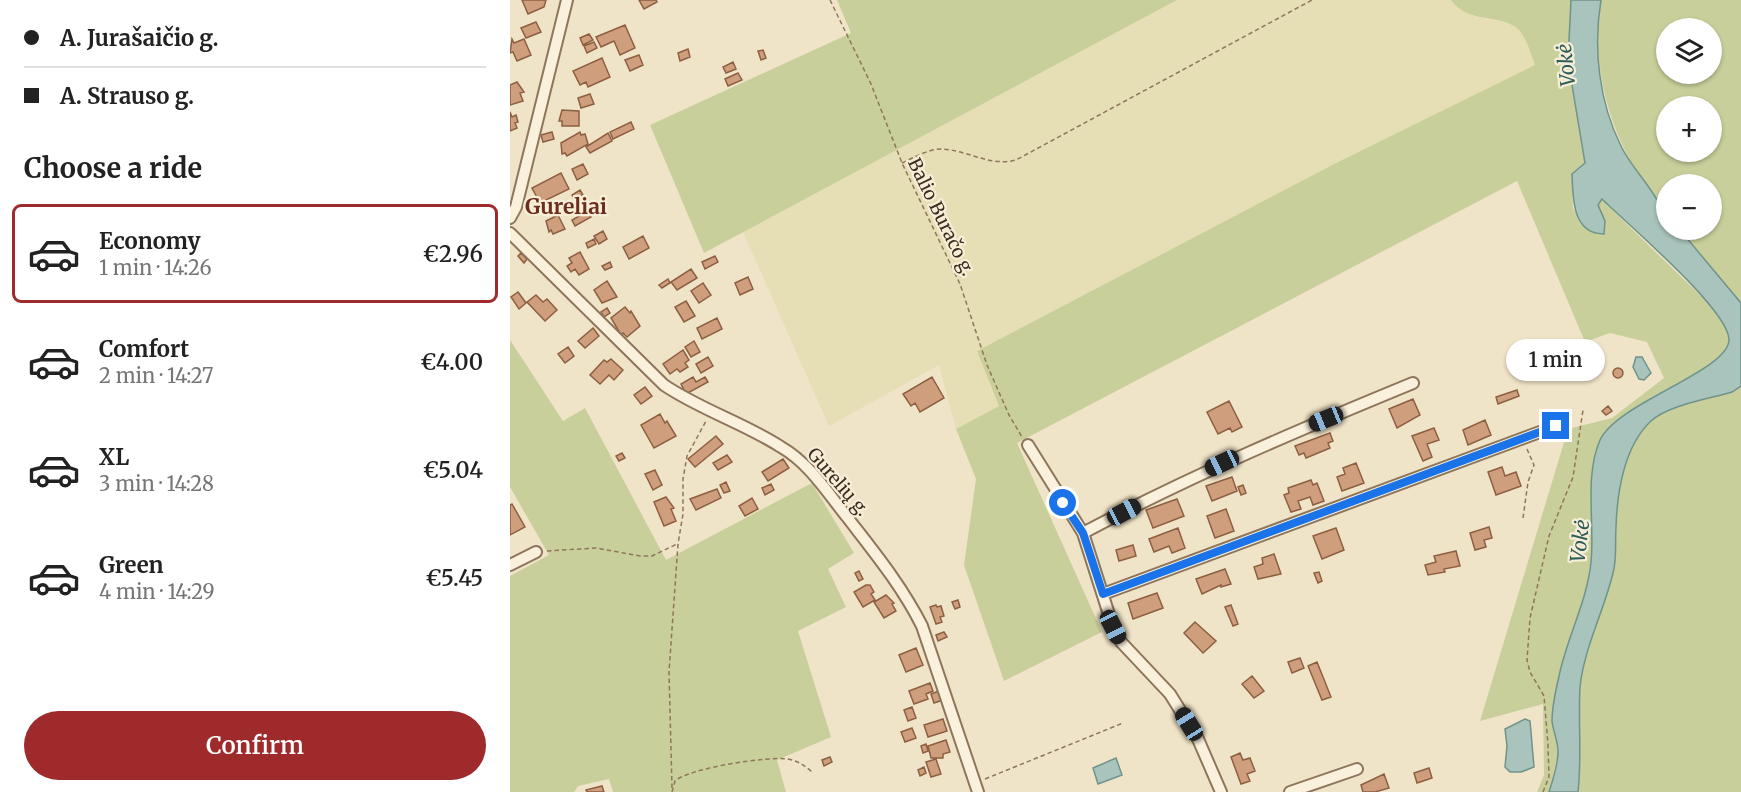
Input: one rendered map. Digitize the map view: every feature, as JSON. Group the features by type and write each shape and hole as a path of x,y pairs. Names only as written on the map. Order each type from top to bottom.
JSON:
{"street":[{"path":"510,218 516,207 567,0"},
{"name":"Gurelių g.","path":"510,233 664,385 690,403 772,441 796,457 875,551 922,626 977,787"},
{"path":"1083,533 1165,489 1239,455 1413,383"},
{"path":"1103,594 1217,549 1556,426"},
{"path":"1028,445 1083,533 1113,627 1121,642 1170,694 1198,739 1221,792"},
{"path":"510,565 536,552"},
{"path":"1290,792 1357,769"}],"path":[{"name":"Balio Buračo g.","path":"830,0 871,84 902,163 960,284 987,365 1009,416 1028,445"},
{"path":"902,163 929,151 943,149 991,161 1016,160 1312,0"},
{"path":"1543,792 1549,777 1548,745 1544,696 1530,672 1527,660 1530,618 1549,536 1573,477 1582,410"},
{"path":"672,792 669,672 685,466 711,413"},
{"path":"1523,439 1534,465 1528,482 1524,518"},
{"path":"536,552 596,548 652,556 678,544"},
{"path":"977,787 1124,723"},
{"path":"672,788 681,776 691,772 771,759 798,762 812,772"}],"shaded area":[{"path":"1177,0 1451,0 1487,19 1510,23 1522,32 1536,65 1336,163 977,351 999,406 956,429 939,365 829,426 743,232"}],"green space":[{"path":"837,0 1177,0 704,253 650,125 851,33"},
{"path":"1451,0 1571,0 1568,61 1585,164 1572,175 1573,208 1581,225 1605,221 1598,205 1601,199 1708,303 1727,328 1729,342 1726,351 1708,367 1653,396 1610,427 1588,582 1559,676 1552,713 1558,754 1549,792 1537,792 1544,775 1543,704 1480,721 1568,429 1612,418 1664,378 1647,342 1610,333 1585,342 1517,181 1017,443 1102,632 1004,681 964,565 976,479 956,429 999,406 977,351 1336,163 1535,65 1528,45 1516,27 1499,20 1468,13"},
{"path":"1601,0 1741,0 1741,303 1688,240 1722,240 1722,174 1656,174 1656,201 1633,166 1620,140 1610,114 1599,58 1598,29"},
{"path":"510,340 563,421 585,408 666,560 812,483 854,553 828,569 846,607 798,631 831,737 777,760 786,792 613,792 609,779 578,786 574,792 510,792 510,576 549,555 510,487"},
{"path":"1741,386 1741,792 1578,792 1582,672 1614,568 1618,500 1628,457 1642,431 1658,415 1689,403 1732,392"}],"water":[{"path":"1571,0 1601,0 1598,56 1603,93 1613,129 1627,156 1656,199 1656,240 1688,240 1741,303 1741,386 1732,392 1689,403 1658,415 1634,443 1620,485 1614,568 1582,672 1578,792 1549,792 1558,757 1552,721 1554,698 1589,577 1592,547 1592,469 1600,440 1611,426 1628,413 1712,363 1725,351 1729,339 1724,325 1695,288 1602,199 1598,205 1605,221 1604,234 1593,232 1580,221 1574,204 1572,174 1585,163 1568,61"},
{"path":"1636,357 1642,357 1651,373 1644,380 1639,379 1633,367"},
{"path":"1525,719 1530,721 1534,767 1521,772 1510,772 1505,767 1507,746 1505,729"},
{"path":"1116,758 1122,775 1098,784 1093,768"}],"building":[{"path":"522,0 546,0 544,7 528,14"},
{"path":"639,0 656,0 657,2 644,9"},
{"path":"536,22 541,32 526,38 521,28"},
{"path":"625,25 635,48 620,55 614,41 601,47 596,37"},
{"path":"589,34 593,40 583,45 580,38"},
{"path":"512,39 514,43 524,39 531,55 517,61 513,52 510,53"},
{"path":"594,42 597,48 587,53 584,46"},
{"path":"688,49 690,57 680,61 678,53"},
{"path":"763,50 766,58 761,60 758,51"},
{"path":"639,55 643,65 630,71 625,60"},
{"path":"602,58 610,77 588,87 586,82 580,85 573,71"},
{"path":"733,62 736,69 726,73 723,67"},
{"path":"738,73 742,80 728,86 725,79"},
{"path":"517,82 524,92 520,93 523,101 510,105 510,85"},
{"path":"590,94 594,104 581,108 578,98"},
{"path":"562,110 579,111 579,126 562,126 562,121 559,121"},
{"path":"510,112 512,117 516,115 518,122 515,123 517,128 510,131"},
{"path":"631,122 634,129 613,139 610,132"},
{"path":"552,132 554,139 543,142 541,135"},
{"path":"580,132 581,135 585,134 588,144 567,156 565,153 562,154 561,143"},
{"path":"608,133 612,141 590,153 586,147"},
{"path":"583,164 588,174 577,180 572,169"},
{"path":"561,173 569,189 540,203 532,188"},
{"path":"580,190 583,195 574,199 572,195"},
{"path":"588,211 591,217 575,226 572,220"},
{"path":"558,215 565,229 553,234 551,230 549,232 546,221"},
{"path":"603,231 607,239 599,244 594,236"},
{"path":"643,236 649,248 629,259 623,247"},
{"path":"594,239 596,244 588,248 586,243"},
{"path":"580,252 589,269 579,275 575,269 571,272 567,266 572,263 569,258"},
{"path":"521,253 527,259 524,263 518,256"},
{"path":"715,256 718,262 705,269 702,262"},
{"path":"610,262 612,267 605,270 602,266"},
{"path":"691,269 697,278 677,290 671,282"},
{"path":"748,277 753,289 740,295 735,283"},
{"path":"668,279 670,283 662,288 659,285"},
{"path":"607,281 617,297 602,303 594,290"},
{"path":"703,283 711,295 699,303 691,291"},
{"path":"518,292 526,303 519,309 511,297"},
{"path":"536,295 543,302 547,299 557,310 545,321 527,302"},
{"path":"686,301 695,316 684,322 675,307"},
{"path":"625,307 630,313 631,311 640,326 627,337 623,333 621,335 611,318"},
{"path":"607,308 610,313 604,317 601,312"},
{"path":"717,318 722,329 702,339 697,328"},
{"path":"593,328 599,336 585,348 578,341"},
{"path":"694,341 700,352 691,357 685,347"},
{"path":"568,347 574,356 565,363 558,354"},
{"path":"683,350 689,360 685,363 688,367 680,372 677,369 670,374 663,364"},
{"path":"708,357 713,366 701,373 696,364"},
{"path":"611,359 623,370 614,380 609,375 600,384 590,375 604,360 607,362"},
{"path":"1618,368 1622,369 1622,377 1618,378 1614,377 1613,373 1614,369"},
{"path":"693,377 696,382 705,377 708,382 686,394 681,384"},
{"path":"932,377 944,398 920,412 915,403 911,406 903,394"},
{"path":"645,387 652,396 641,404 634,395"},
{"path":"1517,390 1519,396 1498,404 1496,397"},
{"path":"1413,399 1420,415 1397,428 1389,409"},
{"path":"1229,401 1242,427 1232,432 1230,428 1218,434 1207,412"},
{"path":"1608,406 1612,411 1606,415 1602,411"},
{"path":"660,414 676,436 654,448 641,425"},
{"path":"1485,420 1491,435 1468,445 1463,430"},
{"path":"1434,428 1439,440 1427,444 1432,457 1423,461 1412,436"},
{"path":"1330,433 1333,441 1328,443 1330,448 1306,458 1304,453 1299,455 1295,446"},
{"path":"716,436 723,444 695,467 688,459"},
{"path":"622,453 625,458 619,461 616,456"},
{"path":"727,455 732,462 718,470 713,463"},
{"path":"783,459 789,468 768,481 762,472"},
{"path":"1356,463 1364,483 1342,491 1337,477 1345,474 1343,468"},
{"path":"1502,467 1505,476 1516,472 1521,486 1496,495 1488,472"},
{"path":"655,470 662,485 653,490 645,474"},
{"path":"1232,477 1237,491 1212,501 1206,486"},
{"path":"1311,480 1313,485 1317,483 1324,501 1313,505 1310,497 1298,501 1301,509 1291,512 1284,495 1289,493 1288,488"},
{"path":"726,482 730,491 724,493 720,485"},
{"path":"771,484 774,490 765,495 762,488"},
{"path":"1243,485 1246,493 1241,495 1238,487"},
{"path":"717,489 721,498 696,510 690,499"},
{"path":"666,497 674,508 671,509 676,521 664,526 654,502"},
{"path":"752,498 758,509 745,516 739,506"},
{"path":"1177,499 1184,516 1153,528 1146,510"},
{"path":"512,504 525,527 510,535 510,505"},
{"path":"1226,509 1234,531 1215,538 1207,516"},
{"path":"1489,527 1492,538 1484,540 1486,547 1475,550 1470,533"},
{"path":"1178,528 1185,548 1172,553 1169,546 1154,552 1149,539"},
{"path":"1336,528 1344,550 1322,559 1313,536"},
{"path":"1133,545 1136,556 1119,561 1116,550"},
{"path":"1456,551 1460,566 1428,575 1425,565 1436,562 1434,556"},
{"path":"1274,554 1281,574 1258,579 1254,567 1263,564 1262,558"},
{"path":"1225,569 1231,584 1221,587 1221,585 1202,594 1196,579"},
{"path":"859,571 863,579 859,581 855,573"},
{"path":"1319,572 1322,581 1318,583 1314,573"},
{"path":"870,585 874,592 871,594 875,600 863,607 854,592"},
{"path":"1157,593 1163,608 1133,619 1128,603"},
{"path":"886,595 894,603 892,604 896,611 884,618 874,602"},
{"path":"958,600 960,607 955,609 952,602"},
{"path":"1231,605 1238,624 1233,626 1225,607"},
{"path":"941,606 944,616 940,617 942,622 936,624 930,607"},
{"path":"1195,622 1216,641 1203,653 1184,633"},
{"path":"944,632 947,637 938,641 936,635"},
{"path":"916,648 923,665 906,672 899,655"},
{"path":"1300,658 1304,668 1292,673 1288,662"},
{"path":"1317,662 1331,697 1322,700 1308,666"},
{"path":"1252,676 1264,691 1254,698 1242,684"},
{"path":"930,683 933,691 926,694 928,699 914,704 909,691"},
{"path":"939,691 943,700 934,703 931,694"},
{"path":"912,707 916,718 908,721 904,710"},
{"path":"943,719 947,731 928,737 924,725"},
{"path":"912,728 916,738 905,742 901,732"},
{"path":"946,740 950,752 943,754 943,758 931,758 928,746"},
{"path":"926,744 928,751 923,753 921,746"},
{"path":"1240,753 1243,760 1250,758 1255,771 1247,774 1250,781 1241,784 1231,757"},
{"path":"830,757 832,762 824,766 822,760"},
{"path":"936,759 941,774 931,777 926,762"},
{"path":"924,767 926,773 920,776 918,770"},
{"path":"1429,768 1432,778 1417,783 1414,773"},
{"path":"1384,774 1389,788 1375,792 1363,792 1361,785"},
{"path":"602,786 604,792 587,792 586,790"}],"district":[{"name":"Gureliai","path":"566,207"}],"route":[{"path":"1063,503 1083,533 1103,594 1217,549 1556,426"}],"water label":[{"name":"Vokė","path":"1566,65"},
{"name":"Vokė","path":"1580,541"}]}
